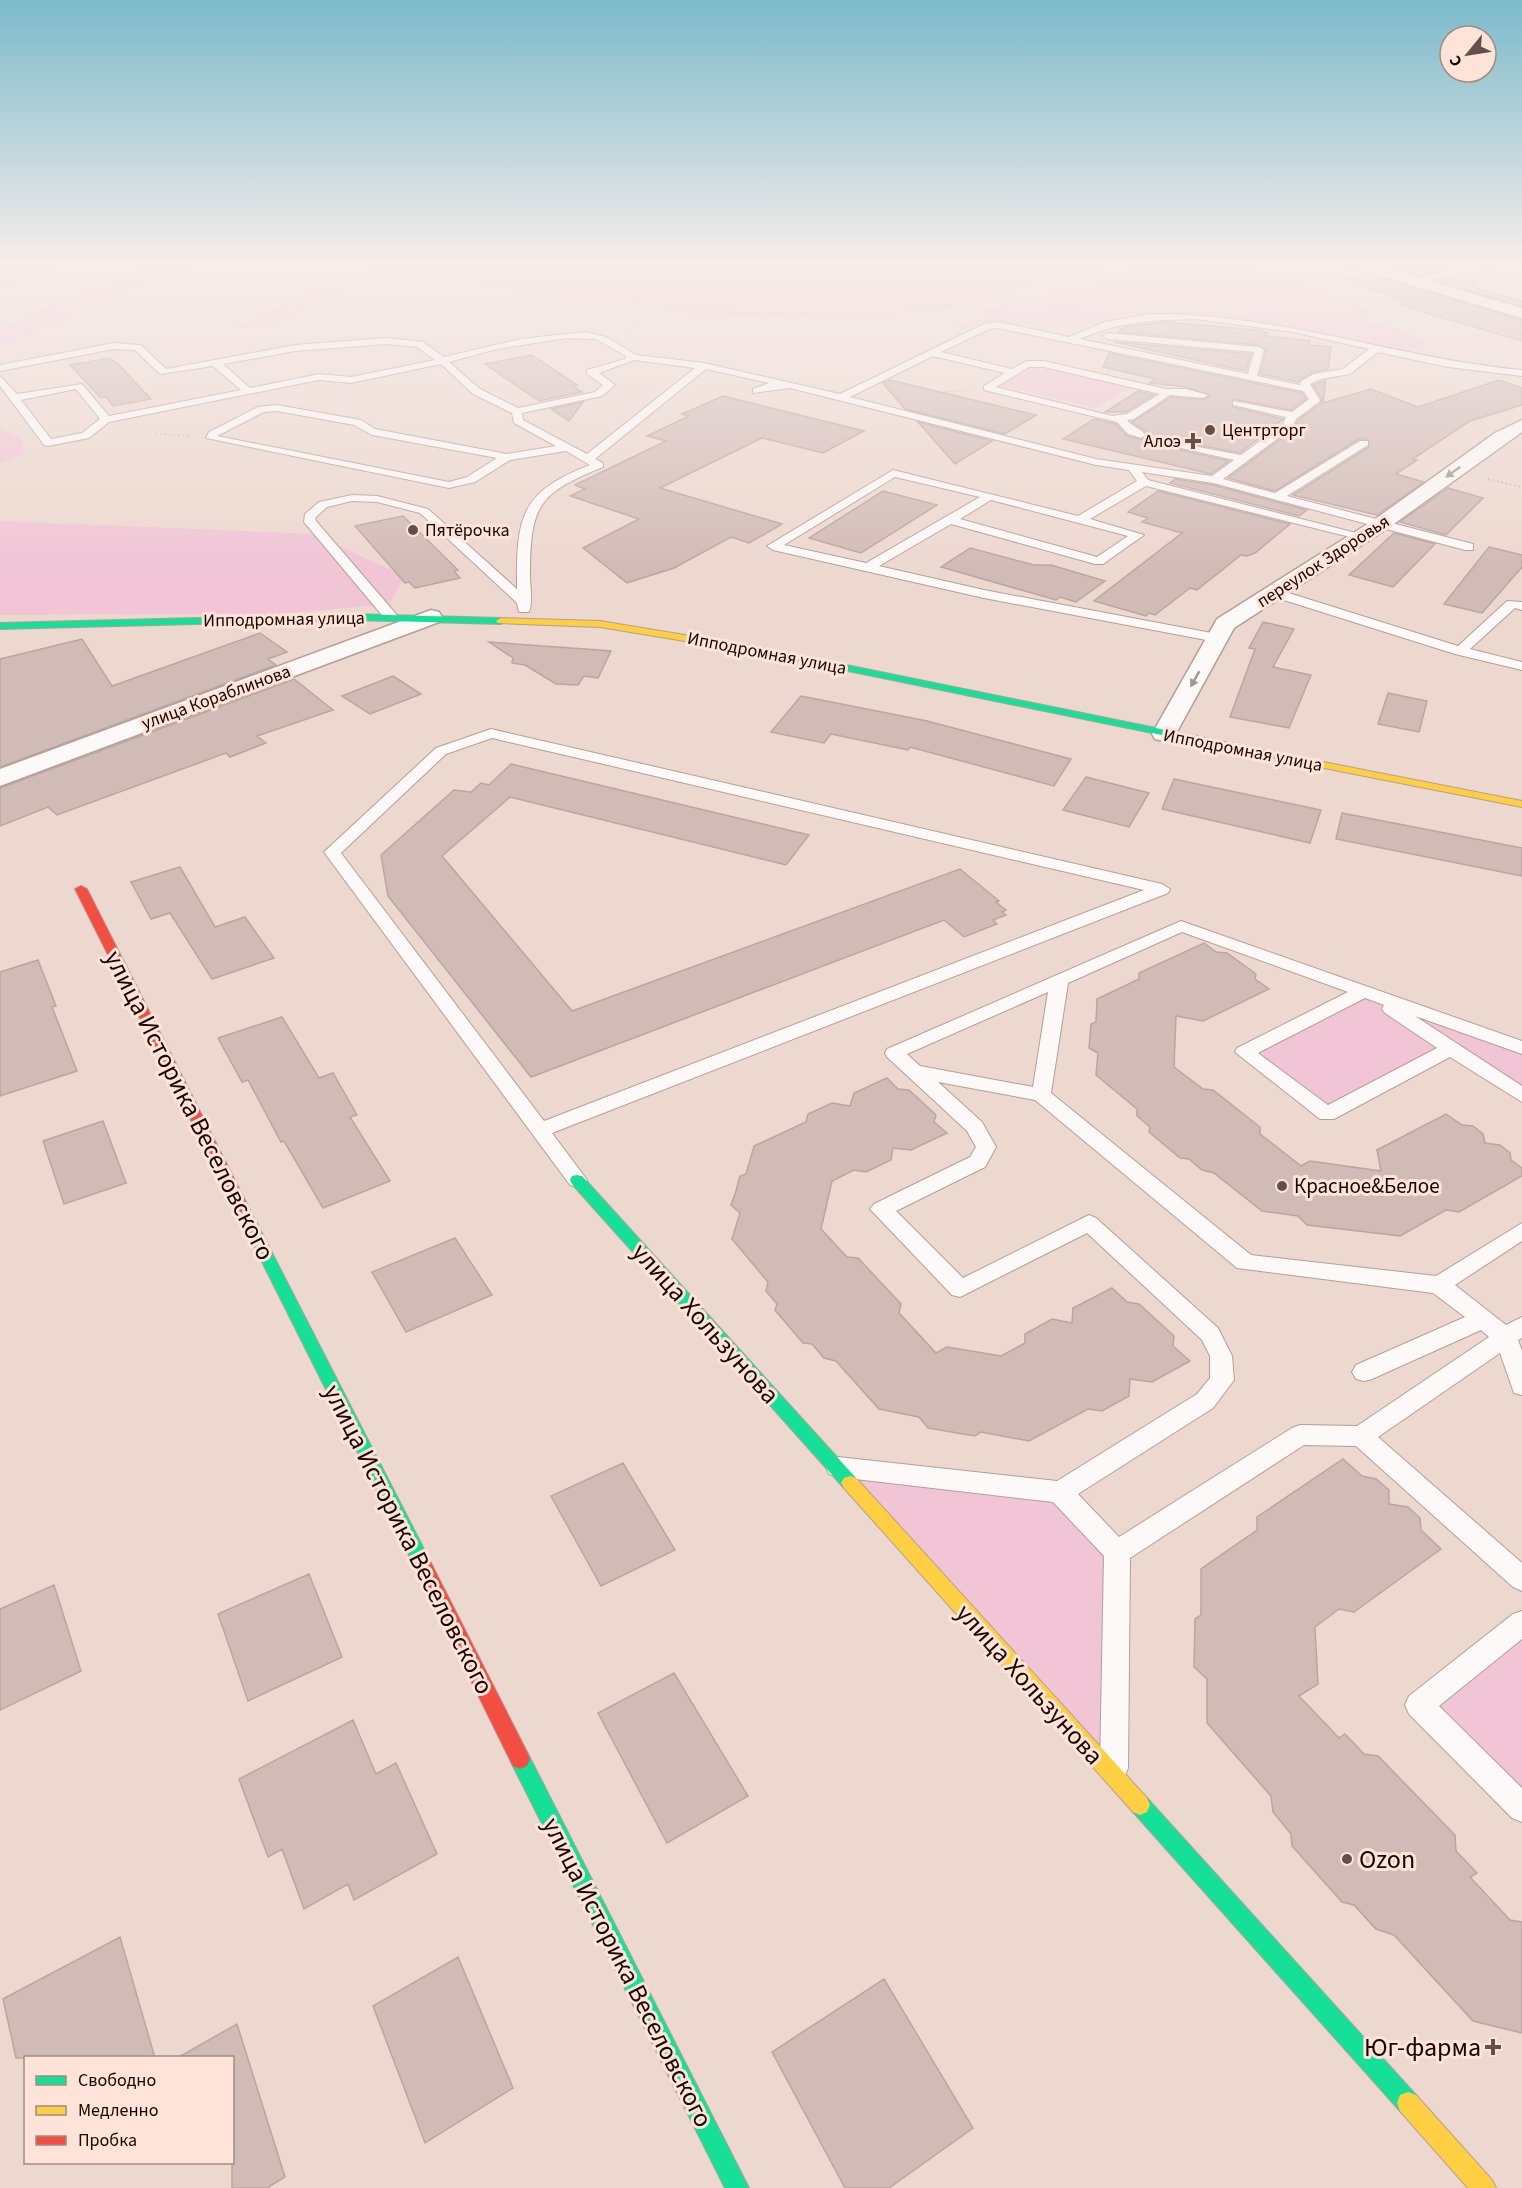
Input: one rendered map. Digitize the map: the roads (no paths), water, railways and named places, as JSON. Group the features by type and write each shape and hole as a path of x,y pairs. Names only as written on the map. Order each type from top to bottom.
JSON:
{"street":[{"name":"переулок Здоровья","path":"1164,734 1225,624 1372,530 1501,437 1522,425"},
{"name":"Ипподромная улица","path":"0,626 391,617 600,624 715,641 1164,734 1522,804"},
{"name":"улица Кораблинова","path":"0,777 431,617"},
{"name":"улица Историка Веселовского","path":"81,890 737,2188"},
{"name":"улица Хользунова","path":"578,1180 1484,2188"}],"lane":[{"path":"159,367 164,372 192,367"},
{"path":"221,367 248,391"},
{"path":"0,379 48,443 85,436 106,420 319,377 351,380 417,367"},
{"path":"447,367 493,403 517,411 598,394 609,385 591,372 615,367"},
{"path":"588,459 703,367"},
{"path":"709,367 844,396 853,402 1134,469 1214,480 1278,496 1372,530"},
{"path":"844,396 904,367"},
{"path":"995,367 1013,372"},
{"path":"1022,367 988,388 1121,420 1130,417 1165,395 1165,392"},
{"path":"1057,367 1165,392 1203,395"},
{"path":"1210,367 1306,389"},
{"path":"1252,377 1255,367"},
{"path":"1214,480 1288,426 1294,416 1315,400 1306,389 1305,383 1318,376 1346,372 1352,367"},
{"path":"1471,367 1522,373"},
{"path":"757,391 770,386 790,385"},
{"path":"14,398 78,387 106,420"},
{"path":"1237,403 1294,416"},
{"path":"507,457 471,480 449,485 211,438 213,434 262,409 277,408 357,422 372,432 507,457 567,448"},
{"path":"517,411 518,421 599,465 547,489 534,502 524,549 525,620"},
{"path":"1121,420 1132,432 1141,435"},
{"path":"1278,496 1364,443"},
{"path":"1176,444 1242,459"},
{"path":"1134,469 1143,482"},
{"path":"948,519 1099,561 1138,535 968,489 894,473 773,546 984,594 1217,638"},
{"path":"1080,520 1143,482 1372,530 1469,547"},
{"path":"867,568 988,496"},
{"path":"391,617 310,522 309,517 323,504 364,498 424,511 524,602"},
{"path":"1275,593 1460,651 1522,666"},
{"path":"1460,651 1512,604 1522,606"},
{"path":"540,1130 1162,889 491,733 441,751 332,852 540,1130 578,1180"},
{"path":"834,1466 1060,1492 1205,1401 1222,1380 1221,1356 1210,1334 1089,1223 960,1289 881,1209 978,1162 986,1147 975,1127 894,1053 1181,926 1522,1048"},
{"path":"1041,1095 1059,981"},
{"path":"1364,991 1244,1052 1327,1114 1452,1048"},
{"path":"1364,991 1522,1095"},
{"path":"914,1071 1041,1095 1245,1262 1439,1285 1483,1319 1514,1331"},
{"path":"1439,1285 1522,1231"},
{"path":"1364,1372 1483,1319"},
{"path":"1117,1552 1300,1435 1361,1436 1514,1331"},
{"path":"1514,1331 1522,1386"},
{"path":"1361,1436 1522,1579"},
{"path":"1060,1492 1117,1552 1114,1777"},
{"path":"1522,1623 1419,1705 1522,1808"}],"place":[{"name":"Центрторг","path":"1210,430"},
{"name":"Алоэ","path":"1193,441"},
{"name":"Пятёрочка","path":"413,530"},
{"name":"Красное&Белое","path":"1282,1186"},
{"name":"Ozon","path":"1347,1859"},
{"name":"Юг-фарма","path":"1493,2047"}]}
